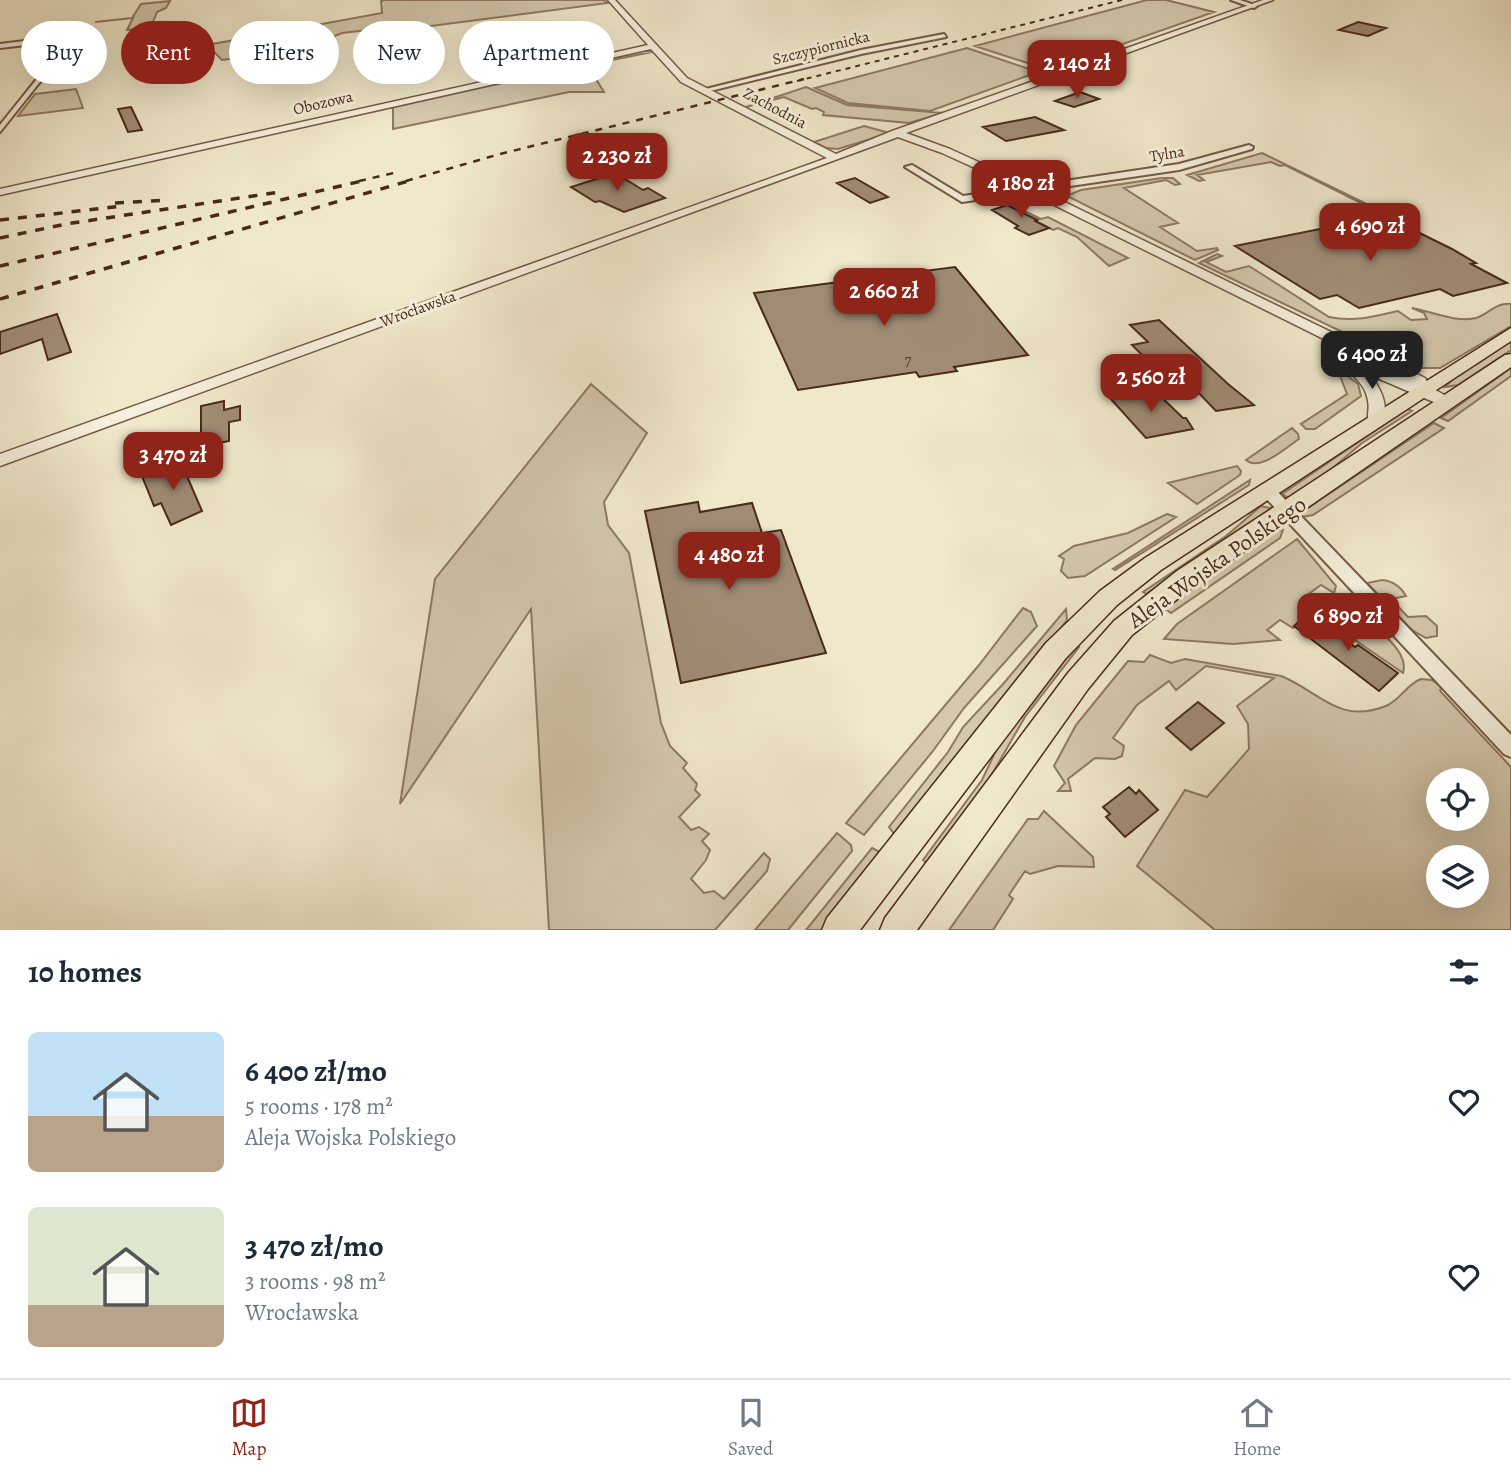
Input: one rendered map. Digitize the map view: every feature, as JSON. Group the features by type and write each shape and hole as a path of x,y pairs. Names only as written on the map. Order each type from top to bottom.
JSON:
{"main road":[{"name":"Aleja Wojska Polskiego","path":"897,930 1108,643 1163,594 1375,421 1511,333"},
{"name":"Aleja Wojska Polskiego","path":"839,930 1075,628 1127,582 1277,502 1449,402 1511,359"}],"street":[{"name":"Zachodnia","path":"611,0 681,78 836,158"},
{"path":"1234,0 1254,6"},
{"name":"Wrocławska","path":"0,460 901,136 1270,0"},
{"name":"Szczypiornicka","path":"706,90 861,52 944,36"},
{"path":"0,46 73,37 0,131"},
{"name":"Obozowa","path":"0,192 653,46"},
{"name":"Wrocławska","path":"836,158 878,147 901,136 931,128 978,106"},
{"path":"931,128 931,140 946,151"},
{"path":"901,136 946,151 1031,189 1404,373 1419,381 1424,390"},
{"path":"901,136 926,153"},
{"path":"878,147 902,147 926,153 1009,188 1398,383 1424,390 1449,402"},
{"name":"Tylna","path":"1031,189 1184,167 1249,147"},
{"name":"Tylna","path":"909,167 962,199 1009,188 1064,187 1087,181"},
{"path":"1064,187 1060,197 1068,207"},
{"path":"1333,351 1373,387 1378,411 1375,421"},
{"path":"1277,502 1511,748"}],"shaded area":[{"path":"603,0 608,3 445,24 445,21 353,21 353,32 339,34 338,21 382,13 381,1"},
{"path":"1147,0 1166,0 1214,12 1049,70 975,46"},
{"path":"170,1 166,8 157,12 153,21 132,21 133,18 104,21 132,18 141,4"},
{"path":"229,41 229,59 222,60 215,53 215,44"},
{"path":"967,48 1038,72 930,111 848,103 815,88"},
{"path":"640,50 652,52 614,60 614,56"},
{"path":"488,84 599,84 604,92 569,92 393,129 393,109 390,106"},
{"path":"806,87 847,105 943,113 909,123 823,115 824,112 816,108 812,109 784,97 746,107"},
{"path":"76,89 83,108 18,116 35,94"},
{"path":"864,126 890,133 838,149 826,148 814,142"},
{"path":"1262,153 1375,208 1364,209 1369,207 1285,165 1271,162 1197,175 1204,180 1199,181 1187,175"},
{"path":"1173,178 1180,184 1175,185 1166,180 1124,188 1178,223 1160,227 1197,251 1218,250 1195,260 1069,197 1081,190"},
{"path":"992,195 1041,219 1048,217 1128,258 1109,266 1077,237 1058,228 1053,230 1036,221 1039,219"},
{"path":"1217,254 1222,256 1206,262 1226,272 1249,266 1329,317 1355,319 1398,311 1411,320 1427,319 1424,313 1412,308 1452,318 1468,319 1481,316 1497,306 1511,304 1511,326 1440,368 1412,368 1413,366 1199,263"},
{"path":"1511,340 1511,350 1458,385 1445,387 1454,378"},
{"path":"1337,368 1358,384 1361,396 1315,429 1306,429 1301,424 1347,394"},
{"path":"1511,368 1511,376 1448,421 1441,418"},
{"path":"591,384 647,433 604,502 608,525 629,553 661,723 670,746 687,763 683,768 697,784 695,790 700,795 679,817 691,830 699,827 709,834 702,841 710,850 706,860 691,879 704,893 714,891 724,899 764,853 770,859 767,871 715,930 549,930 531,609 400,804 435,579"},
{"path":"1407,409 1412,411 1362,443 1322,477 1289,498 1282,494"},
{"path":"1434,423 1444,428 1313,515 1302,517 1302,512"},
{"path":"1292,428 1299,439 1280,453 1258,463 1246,460"},
{"path":"1237,466 1241,471 1240,475 1197,504 1168,483"},
{"path":"1250,480 1249,485 1113,569"},
{"path":"1261,506 1270,508 1270,512 1146,594 1143,592 1226,536"},
{"path":"1167,514 1176,517 1085,576 1068,578 1061,571 1064,559 1059,556 1074,546 1128,533"},
{"path":"1283,530 1280,538 1171,613 1163,607 1273,532"},
{"path":"1297,539 1336,586 1334,593 1321,585 1310,593 1322,602 1293,628 1280,620 1267,630 1280,640 1233,644 1164,639 1177,624"},
{"path":"1382,580 1393,583 1404,593 1406,596 1391,599 1408,617 1426,616 1437,626 1437,636 1426,638 1412,630 1367,583"},
{"path":"1023,608 1031,612 1037,626 964,708 933,751 864,835 846,823 979,665"},
{"path":"1066,609 1067,620 895,835 889,827 948,752 963,727"},
{"path":"1365,619 1399,651 1404,666 1403,673 1355,640 1360,635"},
{"path":"1075,645 1079,647 1025,717 988,781 927,864 923,860 982,780 1001,740"},
{"path":"1150,655 1171,663 1185,659 1281,676 1330,704 1355,711 1369,711 1386,706 1412,684 1421,679 1432,680 1443,688 1441,692 1511,767 1511,930 1215,930 1137,866 1185,790 1207,797 1249,749 1248,724 1237,706 1274,678 1206,666 1176,690 1169,681 1137,705 1113,738 1124,746 1122,756 1115,759 1095,758 1068,779 1071,791 1058,791 1065,783 1054,766 1076,725 1128,661 1144,662"},
{"path":"1044,811 1093,857 1094,867 1058,866 1030,874 1025,871 1009,895 1013,899 993,930 949,930 1028,819 1038,819"},
{"path":"837,833 851,845 852,851 788,930 755,930"},
{"path":"872,848 882,853 821,930 806,930"}],"building":[{"path":"1358,22 1386,28 1368,36 1339,30"},
{"path":"1080,92 1099,99 1074,107 1055,101"},
{"path":"131,107 142,130 128,132 118,109"},
{"path":"1035,117 1064,130 1006,141 983,127"},
{"path":"615,173 643,190 648,188 665,198 624,212 600,201 595,202 571,187"},
{"path":"855,178 888,197 870,203 837,183"},
{"path":"1007,205 1049,228 1029,235 1015,228 1018,226 992,210"},
{"path":"1385,216 1452,249 1476,263 1471,264 1507,283 1453,296 1440,289 1359,308 1337,295 1320,299 1235,246"},
{"path":"955,267 1028,355 954,367 957,371 919,377 916,372 798,390 754,293"},
{"path":"57,314 71,352 48,360 42,339 0,354 0,332"},
{"path":"1159,320 1254,405 1216,411 1169,362 1160,356 1145,358 1132,345 1148,342 1130,325"},
{"path":"1153,389 1186,418 1193,429 1146,438 1109,397"},
{"path":"224,401 224,410 240,406 240,420 229,422 229,441 219,443 219,447 201,451 201,406"},
{"path":"180,460 202,511 171,525 161,503 154,506 142,476"},
{"path":"698,502 700,512 752,503 762,533 781,530 826,653 681,683 645,511"},
{"path":"1308,614 1398,673 1379,691 1294,626"},
{"path":"1198,702 1224,723 1191,750 1166,728"},
{"path":"1129,787 1136,794 1139,790 1158,810 1125,837 1106,817 1110,814 1103,807"}],"railway":[{"path":"797,81 1122,0"},
{"path":"406,181 500,154 804,79"},
{"path":"359,181 398,172"},
{"path":"0,266 366,180"},
{"path":"0,299 412,180"},
{"path":"0,238 66,224 280,192"},
{"path":"115,203 168,200"},
{"path":"0,220 123,206"}]}
